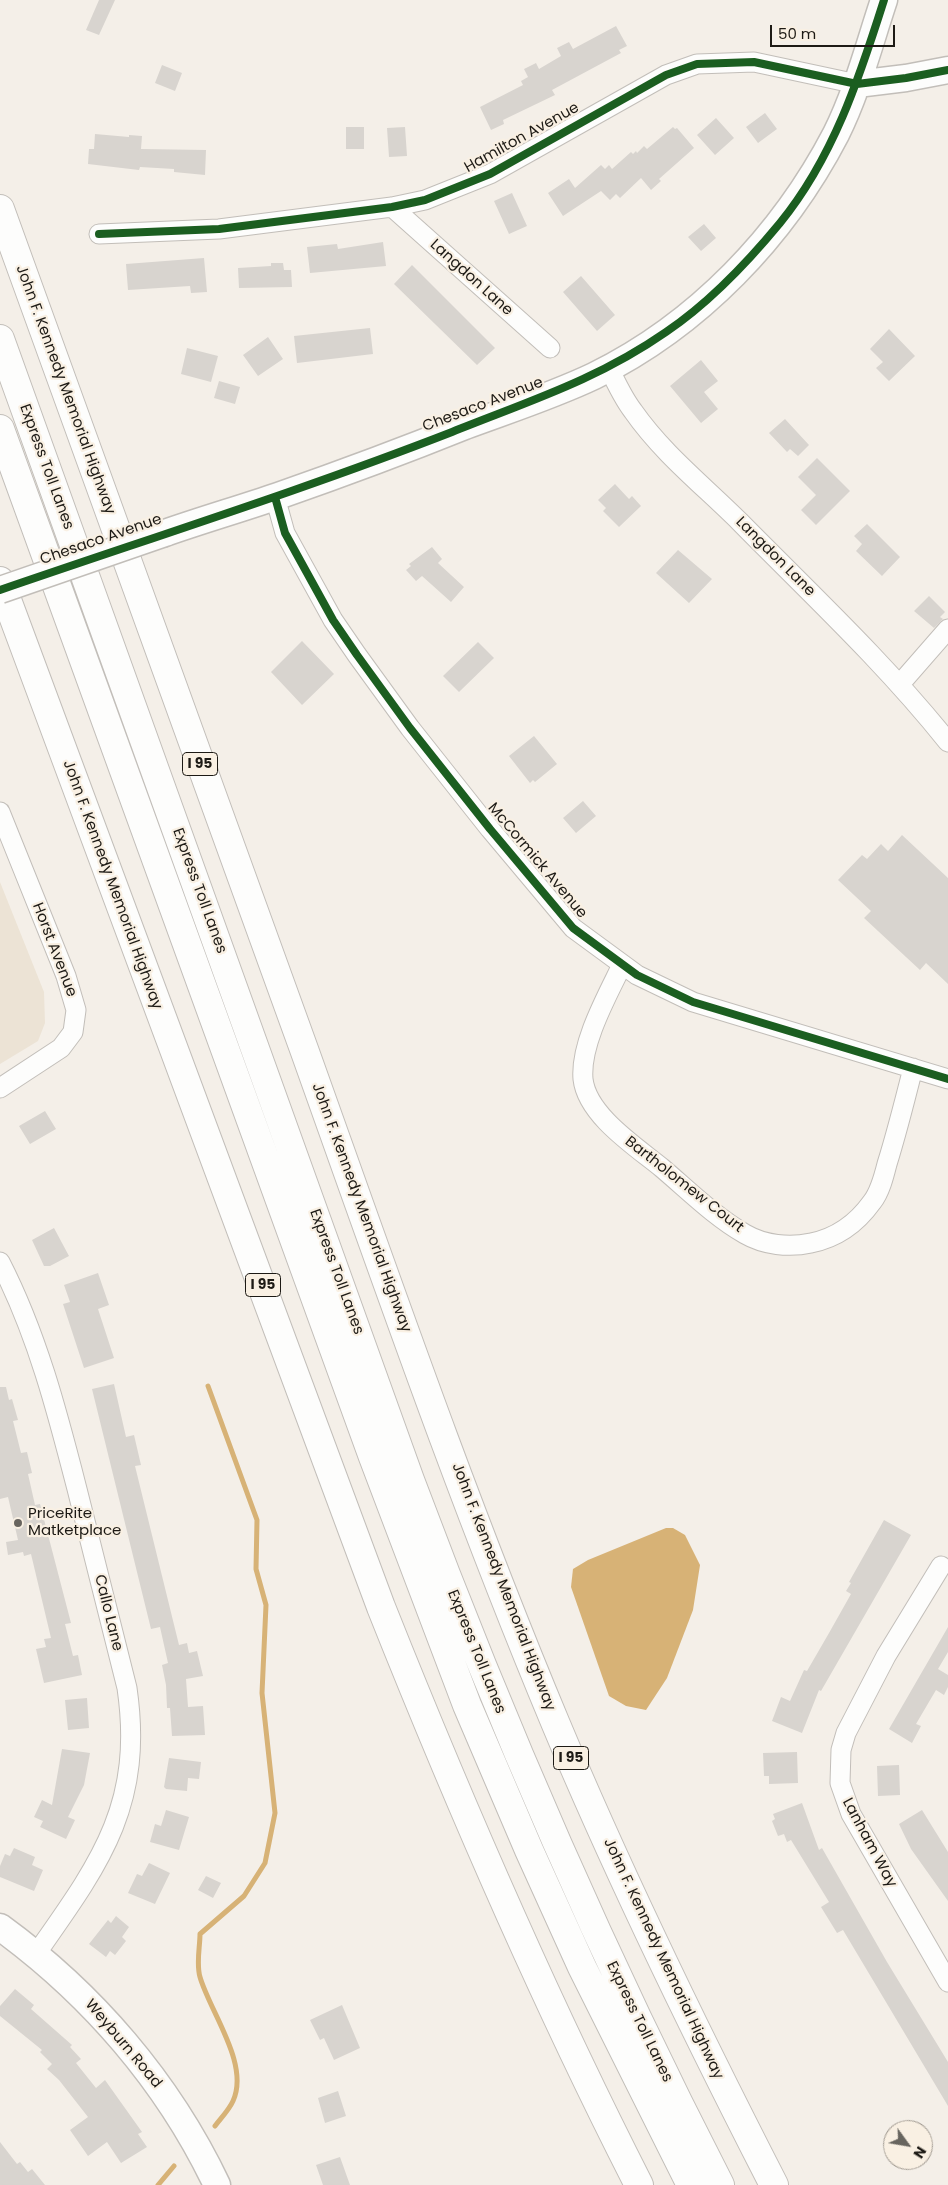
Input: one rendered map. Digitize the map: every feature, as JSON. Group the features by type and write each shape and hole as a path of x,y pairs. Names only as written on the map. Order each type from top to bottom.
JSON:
{"highway":[{"name":"John F. Kennedy Memorial Highway","path":"0,209 400,1318 492,1563 554,1720 625,1883 709,2058 774,2185"},
{"name":"Express Toll Lanes","path":"0,339 410,1480 474,1648 580,1897 659,2064 720,2185"},
{"name":"Express Toll Lanes","path":"0,429 373,1457 468,1705 528,1850 582,1967 690,2185"},
{"name":"John F. Kennedy Memorial Highway","path":"0,581 381,1607 432,1736 516,1929 580,2068 639,2185"}],"street":[{"name":"Chesaco Avenue","path":"0,590 275,497 575,385 609,368 669,330 730,279 782,221 813,175 836,133 857,84 884,0"},
{"name":"Hamilton Avenue","path":"99,234 219,229 392,207 425,200 490,174 666,75 697,64 754,62 857,84 948,70"},
{"name":"Langdon Lane","path":"392,207 550,348"},
{"name":"Langdon Lane","path":"609,368 633,411 676,462 738,520 900,684 948,742"},
{"name":"McCormick Avenue","path":"275,497 285,533 333,620 400,714 524,870 573,928 637,975 693,1002 948,1079"},
{"path":"900,684 948,630"},
{"name":"Horst Avenue","path":"0,812 66,976 76,1010 72,1032 61,1048 0,1088"},
{"name":"Bartholomew Court","path":"622,965 601,1010 584,1058 583,1079 592,1102 618,1133 718,1215 744,1234 760,1241 779,1245 804,1244 824,1240 845,1229 860,1217 874,1201 884,1176 913,1068"},
{"name":"Callo Lane","path":"0,1262 12,1286 45,1368 56,1406 127,1688 132,1722 128,1781 118,1818 102,1853 77,1896 36,1954"},
{"name":"Lanham Way","path":"941,1566 862,1699 846,1733 839,1766 843,1797 851,1814 948,1982"},
{"name":"Weyburn Road","path":"0,1927 36,1954 87,2001 146,2068 181,2119 217,2185"}],"shaded area":[{"path":"0,882 44,992 45,1023 38,1041 0,1064"},
{"path":"666,1528 673,1528 685,1535 700,1565 693,1610 667,1678 646,1710 626,1706 609,1696 571,1587 573,1569 588,1560"}],"building":[{"path":"99,0 115,0 99,35 86,30"},
{"path":"616,26 627,46 619,50 621,53 552,90 555,95 503,120 504,124 491,130 480,107 523,85 521,81 528,77 524,69 536,63 539,69 561,56 557,48 569,42 573,49"},
{"path":"162,65 182,73 175,91 155,83"},
{"path":"765,113 777,129 758,143 746,127"},
{"path":"716,118 734,138 715,155 697,135"},
{"path":"346,127 364,127 364,149 346,149"},
{"path":"405,127 407,156 389,157 387,128"},
{"path":"673,127 677,128 694,148 659,179 661,181 651,190 641,178 620,198 616,194 610,200 601,191 563,216 548,193 569,179 575,188 601,165 605,169 609,165 612,169 631,152 633,154 636,151 637,153 644,146 647,149"},
{"path":"95,134 129,137 129,135 142,136 141,149 206,150 205,175 174,172 174,169 140,167 139,170 88,164 89,149 94,149"},
{"path":"512,193 527,226 509,234 494,201"},
{"path":"704,224 716,238 701,251 688,237"},
{"path":"383,242 386,266 310,273 307,247 337,244 338,249"},
{"path":"204,258 207,292 191,293 190,286 128,290 126,264"},
{"path":"271,263 283,263 284,270 291,270 292,287 239,288 238,268 271,266"},
{"path":"412,265 495,348 477,365 394,284"},
{"path":"581,276 615,315 597,331 563,292"},
{"path":"370,328 373,354 297,363 294,336"},
{"path":"889,329 915,356 889,381 876,368 883,362 870,349"},
{"path":"268,337 283,359 258,376 243,355"},
{"path":"187,348 218,356 211,382 181,374"},
{"path":"701,360 718,381 704,392 718,409 701,423 670,386"},
{"path":"219,381 240,387 235,404 214,398"},
{"path":"785,419 809,445 798,456 790,449 787,452 769,433"},
{"path":"817,458 850,491 816,525 801,510 816,495 798,477"},
{"path":"615,484 629,499 632,496 641,506 619,527 603,511 606,508 598,500"},
{"path":"867,524 900,557 882,576 856,551 862,544 854,536"},
{"path":"432,547 442,559 438,563 464,587 451,602 422,576 416,581 406,570 411,566 409,564"},
{"path":"678,550 712,579 689,603 656,573"},
{"path":"929,596 945,612 940,617 943,619 934,628 914,611"},
{"path":"302,641 334,674 302,705 271,672"},
{"path":"478,642 494,658 459,692 443,676"},
{"path":"534,736 557,764 535,782 533,780 530,783 509,756"},
{"path":"583,801 596,816 576,833 563,818"},
{"path":"902,835 948,878 948,984 926,963 920,970 864,918 871,911 838,880 862,855 867,859 881,844 888,851"},
{"path":"45,1111 56,1129 30,1144 19,1126"},
{"path":"54,1228 69,1256 50,1266 44,1266 32,1240"},
{"path":"98,1273 109,1305 98,1309 114,1358 84,1368 63,1304 70,1302 64,1285"},
{"path":"114,1384 126,1437 134,1435 141,1465 135,1466 179,1645 187,1643 189,1653 197,1651 203,1676 186,1679 188,1707 203,1706 205,1735 172,1736 170,1708 167,1708 166,1685 162,1665 168,1663 160,1627 151,1629 92,1389"},
{"path":"0,1387 6,1387 9,1400 12,1399 18,1420 13,1421 21,1453 27,1452 32,1473 28,1474 35,1505 40,1504 71,1623 65,1624 73,1656 78,1655 82,1675 44,1683 36,1649 46,1647 44,1639 51,1638 31,1554 24,1556 23,1552 8,1555 6,1542 18,1540 8,1497 0,1499"},
{"path":"884,1520 911,1535 821,1691 819,1690 802,1733 772,1721 781,1697 790,1701 804,1670 807,1671 851,1594 846,1591 851,1583 849,1582"},
{"path":"948,1627 948,1652 938,1669 948,1675 948,1687 944,1695 936,1690 916,1724 921,1726 912,1743 889,1729"},
{"path":"87,1698 89,1728 68,1730 65,1700"},
{"path":"62,1749 90,1753 84,1785 68,1817 75,1820 66,1839 40,1827 43,1821 34,1817 42,1800 52,1805"},
{"path":"797,1752 798,1783 769,1784 769,1776 764,1776 763,1753"},
{"path":"169,1758 201,1762 199,1779 188,1778 187,1791 166,1789 164,1787"},
{"path":"899,1765 900,1795 878,1796 877,1766"},
{"path":"802,1803 819,1850 822,1848 887,1962 948,2062 948,2106 843,1930 837,1933 821,1907 829,1902 791,1840 787,1842 784,1834 778,1836 772,1821 775,1819 773,1814"},
{"path":"166,1810 189,1817 179,1850 150,1842 155,1824 161,1826"},
{"path":"922,1810 948,1852 948,1901 911,1849 899,1824"},
{"path":"14,1848 35,1857 32,1865 43,1870 34,1891 0,1877 0,1866 5,1854 10,1856"},
{"path":"149,1863 170,1873 155,1904 128,1893 137,1874 142,1876"},
{"path":"206,1876 221,1883 213,1898 198,1890"},
{"path":"116,1916 129,1927 122,1937 126,1941 115,1955 110,1951 106,1957 89,1944 108,1920 111,1923"},
{"path":"15,1989 34,2005 31,2009 72,2045 70,2047 81,2059 76,2063 96,2088 105,2080 142,2132 138,2134 147,2147 121,2163 107,2142 88,2156 70,2130 88,2117 59,2080 47,2069 52,2064 40,2052 42,2050 0,2016 0,2006"},
{"path":"342,2005 360,2048 334,2060 324,2038 320,2040 310,2020"},
{"path":"338,2091 346,2116 325,2123 318,2098"},
{"path":"0,2142 17,2164 20,2162 28,2172 32,2169 45,2185 0,2185"},
{"path":"340,2157 350,2185 323,2185 316,2165"}],"waterway":[{"path":"208,1386 257,1520 256,1569 266,1605 262,1693 275,1813 265,1863 244,1896 200,1934 198,1961 200,1977 227,2038 236,2071 237,2086 233,2101 215,2126"},
{"path":"158,2185 174,2166"}],"cycle path":[{"path":"0,590 283,494 452,432 588,377 614,364 666,332 682,321 727,282 780,223 799,198 830,145 865,59 884,0"},
{"path":"99,234 219,229 392,207 425,200 490,174 666,75 697,64 754,62 857,84 906,78 948,70"},
{"path":"275,497 285,533 333,620 357,655 410,728 490,829 573,928 637,975 693,1002 948,1079"}],"place":[{"name":"PriceRite Matketplace","path":"18,1523"}]}
